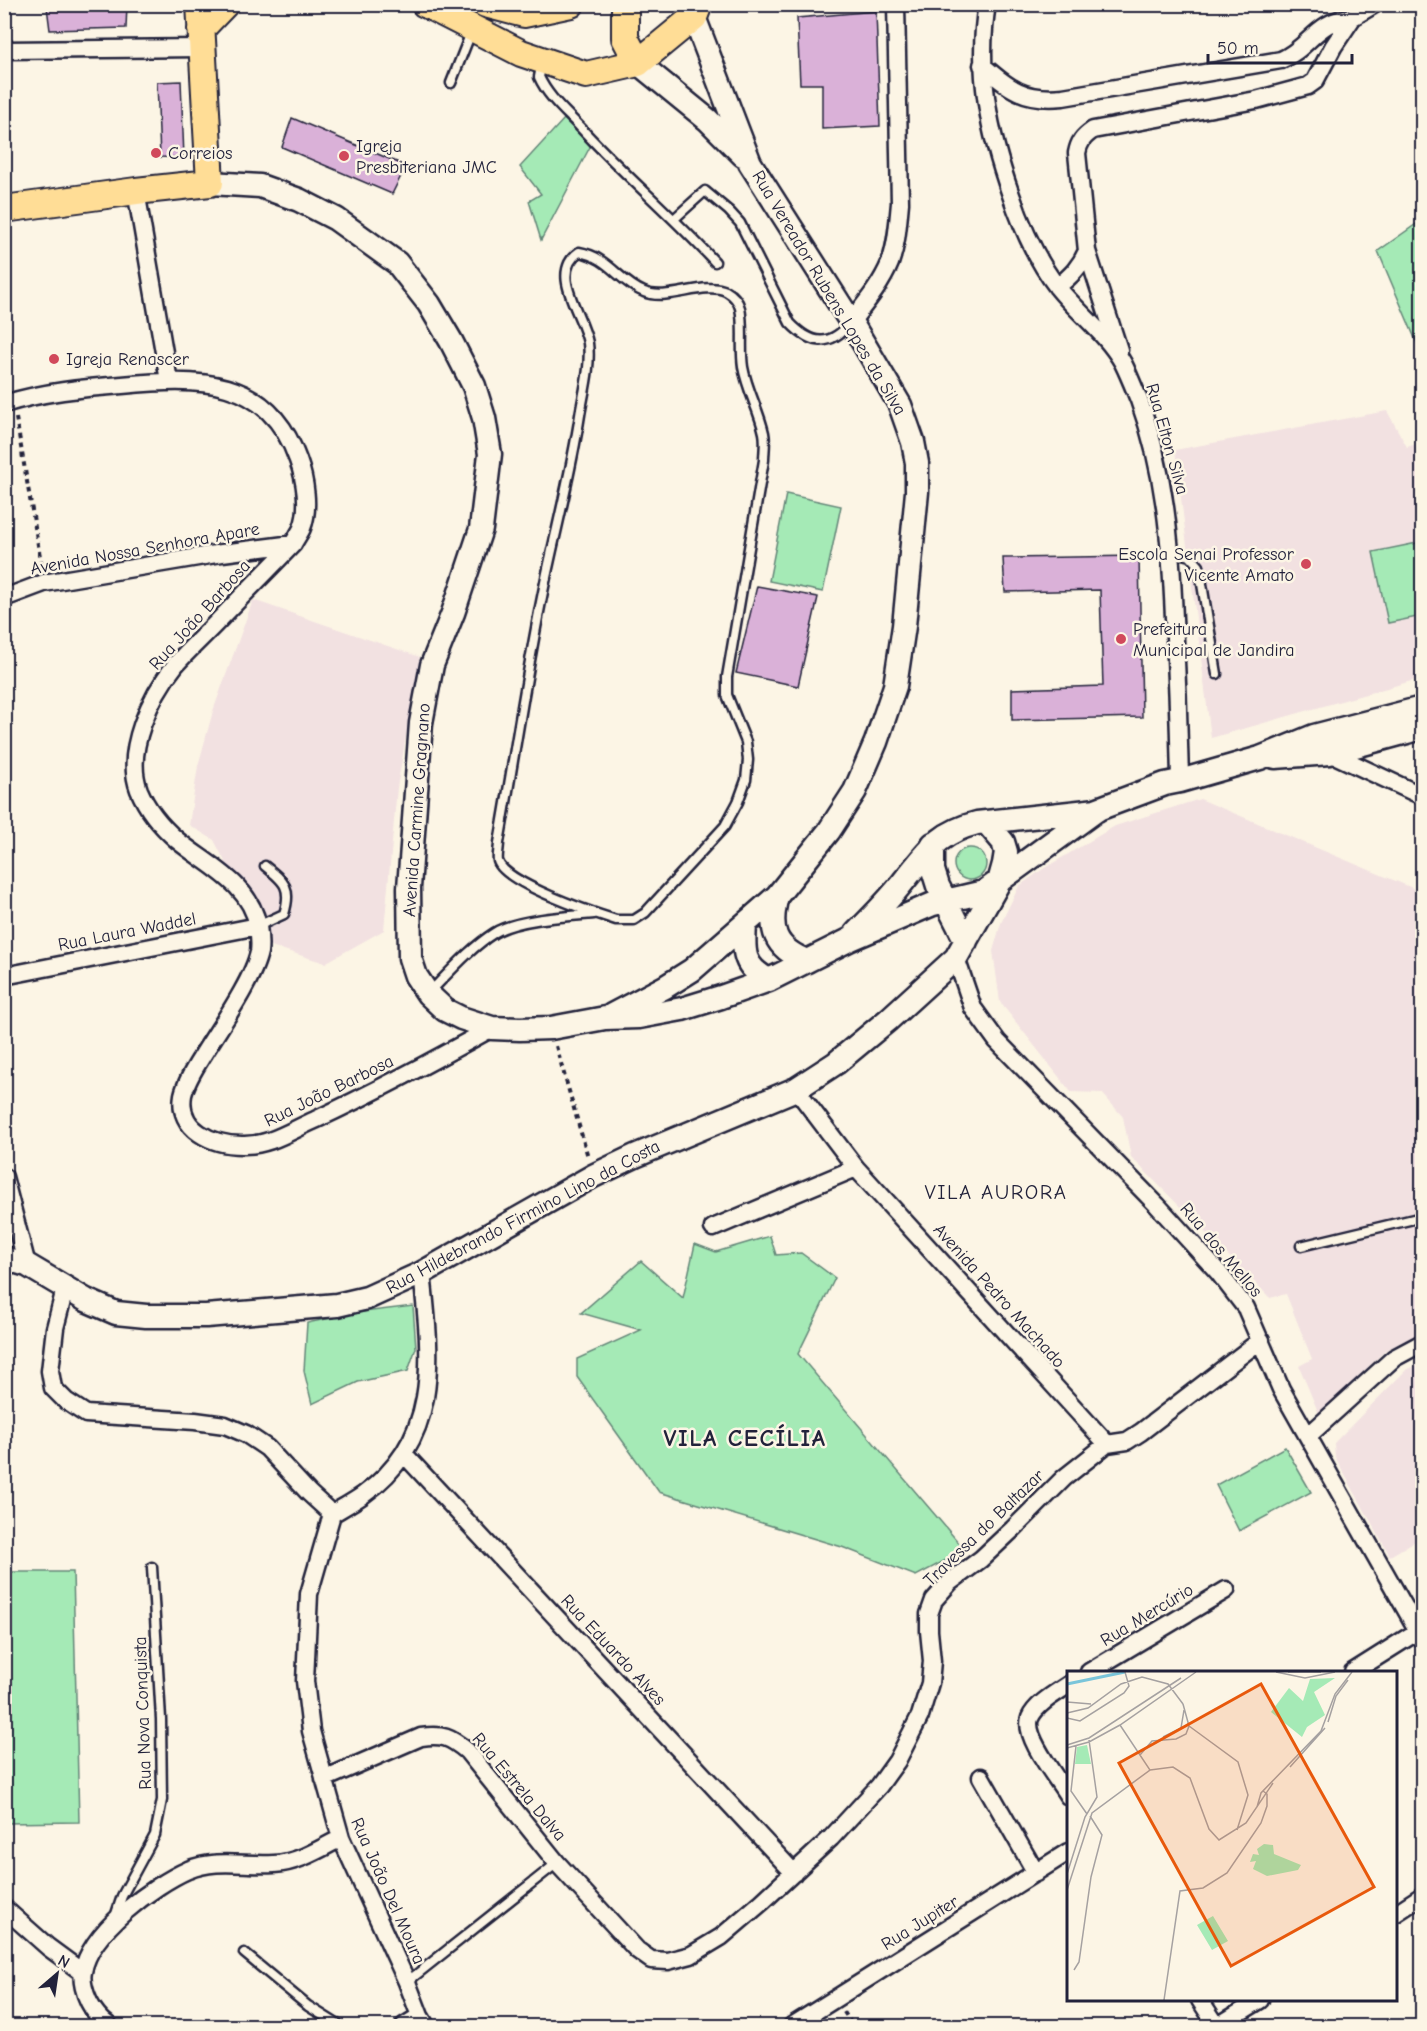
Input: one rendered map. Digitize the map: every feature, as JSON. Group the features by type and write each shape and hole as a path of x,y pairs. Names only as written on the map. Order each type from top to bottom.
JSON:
{"main road":[{"path":"210,183 201,27 225,4"},
{"name":"Rua Vereador Rubens Lopes da Silva","path":"424,4 542,62 586,75 638,63 694,9"},
{"path":"485,4 524,14 572,4"},
{"name":"Rua Vereador Rubens Lopes da Silva","path":"625,4 625,38 638,63"},
{"name":"Avenida Carmine Gragnano","path":"4,209 210,183"}],"street":[{"path":"851,322 874,291 889,264 897,234 900,203 896,4"},
{"name":"Rua Elton Silva","path":"987,4 982,64 986,108 998,157 1020,220 1057,287 1095,327 1122,362 1139,401 1157,462 1171,551 1180,781"},
{"path":"982,64 1006,85 1022,94 1043,99 1063,97 1281,60 1293,55 1316,32 1330,22 1353,17 1375,4"},
{"name":"Rua Vereador Rubens Lopes da Silva","path":"694,9 750,163"},
{"path":"1122,362 1087,251 1078,144 1093,130 1256,100 1308,86 1315,81 1333,47 1353,17"},
{"path":"4,50 201,27"},
{"name":"Rua Vereador Rubens Lopes da Silva","path":"605,1018 665,987 745,925 777,896 830,831 855,792 876,742 895,686 904,626 917,492 917,463 913,442 900,405 851,322 750,163 708,120 638,63"},
{"name":"Avenida Carmine Gragnano","path":"210,183 260,186 298,200 336,219 397,262 429,304 451,341 474,386 484,418 490,454 481,530 453,614 432,665 421,723 410,888 408,935 410,958 416,976 428,994 445,1010 492,1028 520,1029 551,1028 605,1018 639,1017 682,1009 769,980 851,939 945,900 984,892 1098,809"},
{"path":"136,191 169,381"},
{"path":"1057,287 1081,265 1087,251"},
{"name":"Rua João Barbosa","path":"9,403 63,390 169,381 218,384 257,401 272,415 294,449 301,468 305,489 303,526 293,544 176,665 156,694 137,742 135,766 138,789 150,811 177,839 238,887 251,906 258,926 259,951 251,972 191,1075 183,1094 182,1110 189,1124 202,1136 237,1145 260,1145 378,1091 492,1028"},
{"name":"Avenida Nossa Senhora Apare","path":"4,598 44,583 222,553 293,544"},
{"name":"Avenida Carmine Gragnano","path":"851,939 902,883 933,844 958,828 986,822 1098,809 1165,784 1260,758 1314,736 1422,708"},
{"name":"Avenida Carmine Gragnano","path":"1260,758 1300,757 1330,753 1422,728"},
{"path":"1314,736 1330,753 1422,796"},
{"path":"986,822 1003,842 1006,852 999,882"},
{"path":"933,844 933,870 961,950"},
{"name":"Rua Hildebrando Firmino Lino da Costa","path":"4,1258 27,1265 65,1289 116,1313 146,1316 206,1316 337,1305 367,1298 422,1273 593,1176 680,1136 796,1089 836,1063 863,1042 961,950 999,882"},
{"path":"777,896 774,930 777,941 793,955 807,961"},
{"path":"745,925 744,943 747,960 754,972 769,980"},
{"name":"Rua Laura Waddel","path":"4,976 258,926"},
{"name":"Rua dos Mellos","path":"961,950 973,1008 997,1041 1157,1205 1219,1273 1246,1308 1281,1389 1420,1634"},
{"name":"Avenida Pedro Machado","path":"796,1089 856,1168 1107,1444"},
{"path":"713,1228 856,1168"},
{"path":"4,1177 27,1265"},
{"path":"65,1289 55,1328 50,1371 52,1388 66,1401 86,1414 195,1420 225,1425 246,1434 267,1448 332,1514 364,1495 388,1473 404,1454 425,1405 428,1334 422,1273"},
{"name":"Travessa do Baltazar","path":"651,1960 668,1961 691,1955 721,1936 831,1838 879,1786 920,1716 930,1683 932,1661 929,1614 934,1600 950,1582 981,1559 1064,1478 1107,1444 1126,1441 1142,1432 1261,1340"},
{"path":"1308,1436 1394,1358 1422,1343"},
{"name":"Rua Eduardo Alves","path":"404,1454 794,1873"},
{"name":"Rua João Del Moura","path":"332,1514 309,1594 304,1681 311,1731 341,1838 423,2021"},
{"name":"Rua Mercúrio","path":"1091,1671 1226,1590"},
{"path":"1355,1671 1420,1634"},
{"path":"1067,1686 1039,1707 1030,1718 1029,1730 1035,1745 1067,1794"},
{"name":"Rua Estrela Dalva","path":"324,1779 421,1737 438,1735 453,1739 467,1751 557,1863 637,1950 651,1960"},
{"path":"981,1777 1036,1873"},
{"path":"110,2026 94,2012 85,1995 82,1972 90,1953 114,1920 150,1893 188,1870 218,1862 275,1864 311,1854 341,1838"},
{"name":"Rua Jupiter","path":"792,2026 1067,1853"},
{"path":"1397,1912 1422,1896"},
{"path":"4,1908 48,1947 82,1972"},
{"path":"1201,2001 1217,2026 1258,2001"},
{"path":"404,2026 423,2021"}],"lane":[{"path":"451,83 472,29"},
{"path":"542,62 539,77 549,96 615,165 674,219 715,262"},
{"path":"674,219 705,191 740,223 790,323 802,335 816,341 828,340 838,335 851,322"},
{"path":"428,994 462,959 495,932 523,923 561,916 598,914 616,920 634,920 645,913 725,826 738,802 746,780 748,760 746,742 727,695 727,677 764,460 764,435 743,367 740,307 735,298 724,290 662,295 646,293 632,285 604,261 591,254 579,252 571,258 566,270 567,284 588,341 589,362 578,427 543,594 499,843 498,861 505,871 519,882 598,914"},
{"path":"1171,551 1190,556 1198,566 1217,674"},
{"path":"258,926 284,914 288,900 283,880 265,866"},
{"path":"1301,1246 1422,1217"},
{"name":"Rua Nova Conquista","path":"114,1920 122,1896 155,1835 162,1800 161,1719 152,1567"},
{"path":"407,1982 557,1863"},
{"path":"244,1953 308,2006 340,2026"}],"path":[{"path":"9,403 44,583"},
{"path":"551,1028 593,1176"}],"shaded area":[{"name":"Escola Senai Professor Vicente Amato","path":"1387,411 1407,447 1422,442 1422,678 1211,738 1175,450"},
{"path":"253,600 420,657 397,788 384,930 325,963 268,945 214,840 189,825 198,766 213,711"},
{"path":"1200,799 1422,892 1422,1332 1386,1350 1319,1414 1299,1366 1312,1359 1286,1294 1270,1298 1131,1157 1123,1117 1102,1093 1071,1092 1000,1002 993,951 1001,923 1019,886 1115,826"},
{"path":"1422,1364 1422,1537 1390,1556 1335,1457 1334,1443 1407,1369"}],"green space":[{"path":"564,119 591,145 541,240 529,201 541,194 520,167"},
{"path":"1422,220 1422,355 1378,251"},
{"path":"786,494 841,506 823,592 769,581"},
{"path":"1422,542 1422,616 1388,623 1373,552"},
{"path":"970,848 981,853 986,864 981,875 970,880 959,875 954,864 959,853"},
{"path":"770,1236 776,1255 801,1253 835,1278 798,1354 965,1550 916,1576 842,1547 659,1492 577,1377 577,1359 641,1330 581,1313 641,1261 683,1298 695,1244 716,1252"},
{"path":"413,1306 416,1348 408,1371 358,1382 312,1404 304,1371 307,1323 355,1313"},
{"path":"1285,1447 1311,1492 1239,1531 1216,1485"},
{"path":"5,1572 73,1572 79,1822 5,1823"}],"building":[{"path":"58,4 127,4 126,28 50,30 47,7"},
{"path":"876,11 880,126 822,129 822,84 800,84 797,18"},
{"path":"181,81 184,158 160,157 157,82"},
{"name":"Igreja Presbiteriana JMC","path":"292,118 406,166 392,194 282,147"},
{"name":"Prefeitura Municipal de Jandira","path":"1139,556 1142,717 1012,720 1012,689 1103,686 1100,590 1005,592 1003,558"},
{"path":"757,586 818,597 798,686 736,673"}],"place":[{"name":"Correios","path":"156,153"},
{"name":"Igreja Presbiteriana JMC","path":"344,156"},
{"name":"Igreja Renascer","path":"54,359"},
{"name":"Escola Senai Professor Vicente Amato","path":"1306,564"},
{"name":"Prefeitura Municipal de Jandira","path":"1121,639"}],"district":[{"name":"VILA AURORA","path":"996,1192"},
{"name":"VILA CECÍLIA","path":"745,1438"}]}
